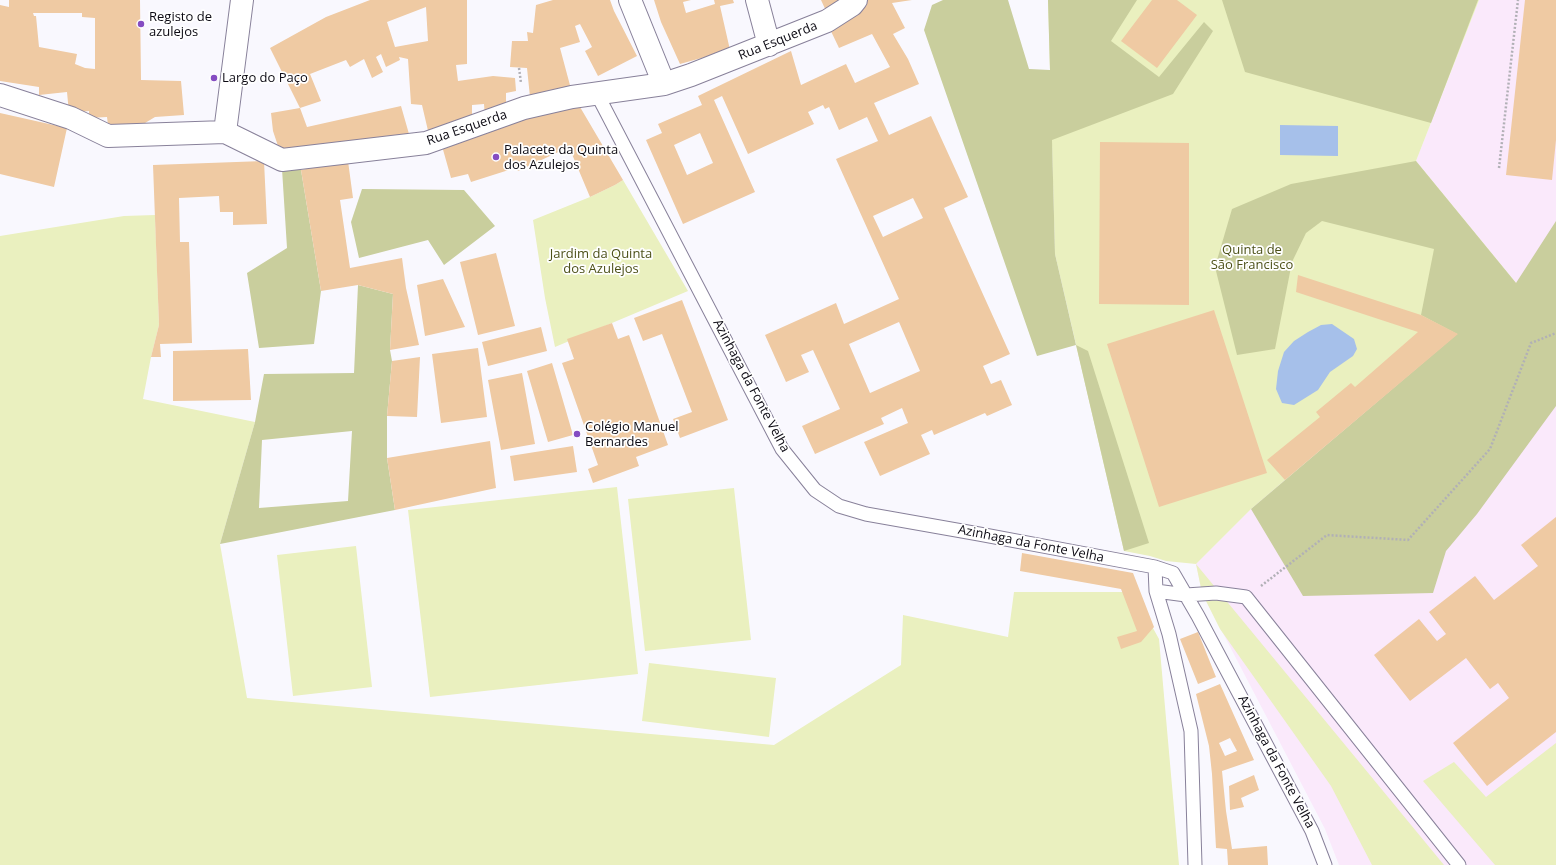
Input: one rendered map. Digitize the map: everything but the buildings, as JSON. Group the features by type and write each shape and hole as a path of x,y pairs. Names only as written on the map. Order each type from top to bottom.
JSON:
{"street":[{"path":"225,132 242,0"},
{"path":"630,0 664,84"},
{"path":"757,0 769,45"},
{"name":"Rua Esquerda","path":"0,95 71,118 108,136 225,132 282,160 426,143 524,108 572,97 664,84 769,45 827,21 852,5 856,0"}],"lane":[{"name":"Azinhaga da Fonte Velha","path":"597,94 782,449 815,490 840,506 866,514 1155,567 1173,573 1312,831 1326,865"},
{"path":"1155,567 1156,591 1169,634 1191,731 1195,865"},
{"path":"1156,591 1186,595 1216,593 1246,597 1459,865"}],"path":[{"path":"1499,168 1518,0"},
{"path":"1246,597 1327,535 1408,540 1490,449 1531,343 1556,333"}],"shaded area":[{"path":"1479,0 1556,0 1556,865 1339,865 1325,829 1202,593 1196,564 1251,509 1516,283 1416,161"}],"green space":[{"path":"943,0 1008,0 1029,69 1050,70 1048,0 1137,0 1111,41 1159,77 1204,22 1213,31 1173,94 1052,140 1055,254 1076,345 1037,356 924,30 932,5"},
{"name":"Quinta de São Francisco","path":"1048,0 1479,0 1416,161 1516,283 1251,509 1196,564 1166,561 1124,551 1055,254"},
{"path":"1222,0 1478,0 1431,123 1245,72"},
{"path":"1416,161 1516,283 1556,221 1556,406 1477,514 1446,551 1433,593 1303,596 1251,509 1457,334 1421,315 1434,249 1322,221 1306,233 1292,262 1275,349 1237,355 1215,267 1232,209 1291,184"},
{"path":"282,169 301,170 321,291 314,344 259,348 247,273 287,248"},
{"name":"Jardim da Quinta dos Azulejos","path":"623,180 688,291 555,347 545,298 533,220 590,197"},
{"path":"362,189 464,190 495,226 444,265 428,240 359,258 351,222"},
{"path":"155,215 159,325 143,399 255,422 220,544 247,698 774,745 901,665 903,615 1008,637 1014,592 1133,592 1159,639 1179,865 0,865 0,236 124,216"},
{"path":"358,285 393,294 390,350 392,361 387,416 387,458 395,510 220,544 255,422 264,374 354,373","holes":["352,431 348,501 259,508 262,440"]},
{"path":"1076,345 1088,351 1149,543 1124,551"},
{"path":"617,487 638,674 430,697 408,510"},
{"path":"734,488 751,640 645,651 628,499"},
{"path":"356,546 372,687 293,696 277,555"},
{"path":"1196,564 1444,865 1372,865 1331,786 1220,629 1202,593"},
{"path":"649,663 776,678 769,737 642,721"},
{"path":"1556,743 1556,865 1495,865 1423,781 1454,762 1486,797"}],"water":[{"path":"1280,125 1338,126 1338,156 1280,155"},
{"path":"1332,324 1354,339 1357,349 1353,356 1330,372 1318,390 1294,405 1282,403 1276,389 1278,371 1284,352 1294,341 1308,332 1321,325"}],"place":[{"name":"Registo de azulejos","path":"141,24"},
{"name":"Largo do Paço","path":"214,78"},
{"name":"Palacete da Quinta dos Azulejos","path":"496,157"},
{"name":"Colégio Manuel Bernardes","path":"577,434"}]}
